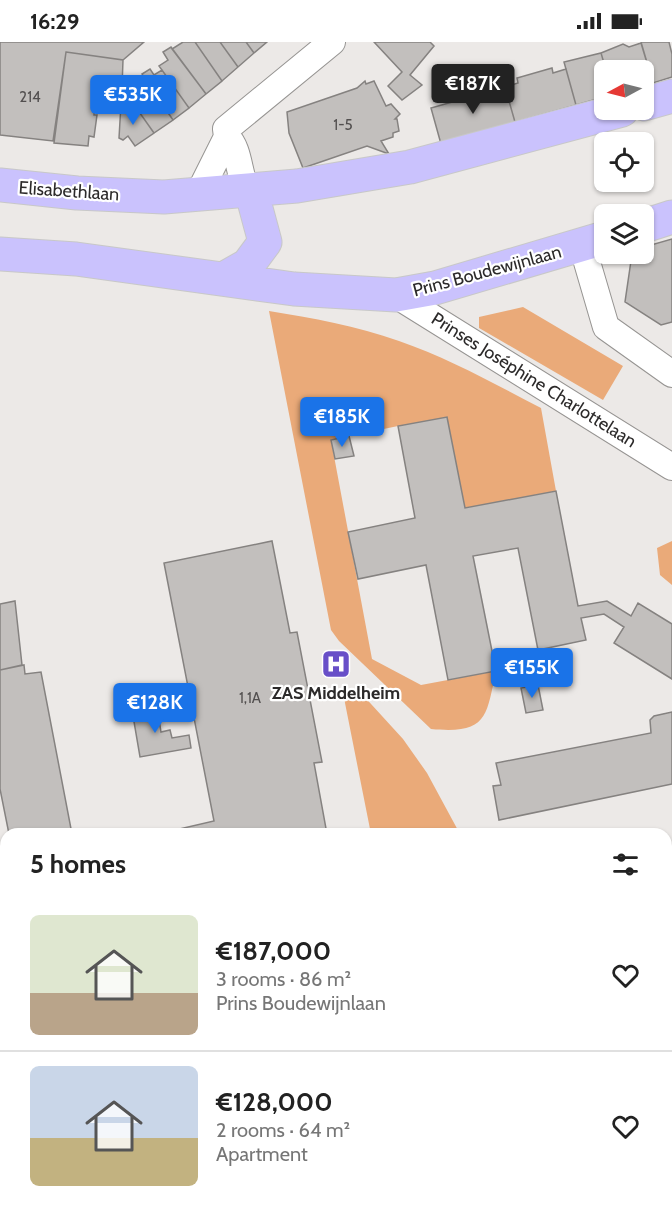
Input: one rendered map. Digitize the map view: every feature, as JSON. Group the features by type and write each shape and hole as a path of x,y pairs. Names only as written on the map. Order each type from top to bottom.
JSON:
{"main road":[{"path":"654,101 672,96"},
{"path":"193,196 297,186 410,167 594,118"},
{"name":"Elisabethlaan","path":"0,185 77,193 193,196"},
{"path":"225,278 248,265 265,242 254,201 247,191"},
{"path":"654,223 672,217"},
{"name":"Prins Boudewijnlaan","path":"0,254 76,259 294,289 396,295 435,288 593,241"}],"street":[{"path":"193,196 203,185 227,137 226,129 332,42"},
{"path":"227,137 235,145 239,175 247,191"},
{"path":"593,241 606,327 672,374"},
{"name":"Prinses Joséphine Charlottelaan","path":"396,295 672,467"}],"shaded area":[{"path":"523,307 623,366 603,400 479,328 479,317"},
{"path":"269,311 351,327 399,341 453,363 541,408 556,491 465,508 398,426 331,440 372,659 421,685 496,671 486,711 481,720 474,725 463,729 431,729 339,641 331,630"},
{"path":"672,541 672,585 660,575 657,548"},
{"path":"353,691 361,693 403,739 427,773 457,828 370,828 344,693"}],"building":[{"path":"0,42 144,42 123,60 66,52 53,141 0,135"},
{"path":"183,42 195,42 222,81 206,94 172,49"},
{"path":"195,42 220,42 238,67 222,81"},
{"path":"220,42 246,42 254,53 238,67"},
{"path":"246,42 267,42 254,53"},
{"path":"374,42 430,42 434,46 410,75 422,85 402,100 388,86 402,72"},
{"path":"641,42 669,42 672,54 672,77 654,83 654,60 646,60"},
{"path":"641,43 646,60 603,60 601,53 623,44 629,47"},
{"path":"171,47 206,94 189,108 159,66 168,60 163,52"},
{"path":"66,52 123,60 122,88 112,87 111,101 95,98 94,115 97,115 94,137 89,136 88,146 54,143"},
{"path":"601,53 603,60 594,60 594,100 576,105 564,62"},
{"path":"552,68 553,73 566,69 576,105 515,122 505,87 518,83 517,78"},
{"path":"150,69 154,75 162,70 189,108 173,120 142,74"},
{"path":"145,79 173,120 154,133 125,92"},
{"path":"365,81 366,84 374,81 386,106 391,104 400,114 395,119 397,119 399,131 393,133 393,137 381,141 389,154 367,146 303,168 289,133 287,112 357,88"},
{"path":"505,87 515,122 441,144 431,108"},
{"path":"125,103 128,111 135,106 154,133 135,146 128,136 123,140 119,138 121,104"},
{"path":"672,239 672,322 661,325 625,302 631,264 654,264 654,244"},
{"path":"447,417 465,508 556,491 578,606 607,601 631,616 638,603 672,624 672,679 614,643 624,627 604,614 581,618 586,640 538,650 518,548 473,556 496,671 448,680 426,565 358,579 348,532 415,518 398,426"},
{"path":"349,436 354,456 335,459 331,440"},
{"path":"272,541 290,633 297,632 322,762 314,763 326,828 184,828 214,821 164,563"},
{"path":"15,601 22,665 0,670 0,604"},
{"path":"24,665 25,674 41,672 71,828 8,828 0,789 0,670"},
{"path":"538,685 543,710 526,713 521,688"},
{"path":"157,706 161,732 170,730 172,738 189,735 191,748 140,757 132,710"},
{"path":"672,712 672,784 499,820 493,786 501,785 496,763 651,733 650,720 654,716"}],"place":[{"name":"ZAS Middelheim","path":"336,664"}]}
